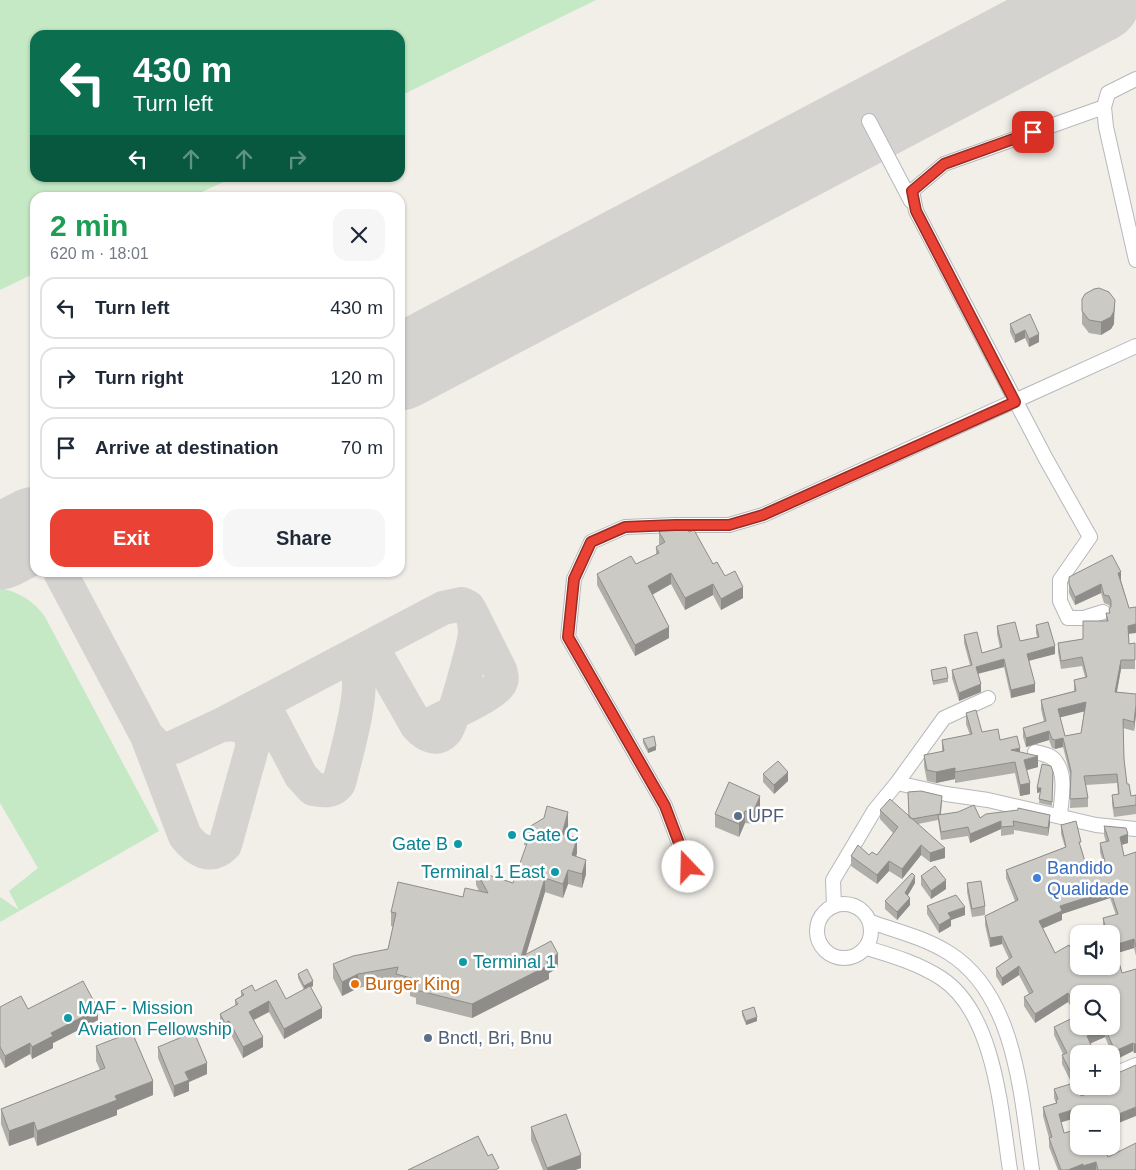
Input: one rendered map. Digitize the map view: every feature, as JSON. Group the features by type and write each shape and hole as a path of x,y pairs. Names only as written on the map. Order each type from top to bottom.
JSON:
{"street":[{"path":"1136,79 1108,94 1104,107 1106,128 1136,260"},
{"path":"916,211 912,191 944,164 1104,107"},
{"path":"869,121 1015,402 1090,537 1060,580 1060,601 1068,618 1084,618 1103,612"},
{"path":"688,867 665,806 568,637 574,579 591,542 625,527 729,525 763,515 1136,346"},
{"path":"834,906 833,880 874,811 944,718 988,698"},
{"path":"1035,752 1049,756 1056,761 1060,770 1062,779 1060,816"},
{"path":"896,783 946,794 988,800 1096,825 1136,829"},
{"path":"843,904 860,908 871,922 872,932 867,948 858,955 847,959 836,958 827,952 820,944 817,934 821,917 826,910 834,906 843,904"},
{"path":"871,922 923,940 949,953 973,974 990,996 1003,1021 1015,1060 1032,1170"},
{"path":"867,948 919,966 943,979 960,995 982,1033 989,1051 996,1078 1010,1170"},
{"path":"1120,1072 1136,1065"}],"green space":[{"path":"0,0 596,0 405,94 405,30 30,30 30,182 223,182 202,192 30,192 30,275 0,290"},
{"path":"0,588 26,598 45,617 159,831 0,922 0,897 19,910 9,891 38,868 0,803"}],"building":[{"path":"1099,288 1109,292 1115,300 1114,311 1111,317 1101,322 1089,320 1082,311 1082,299 1085,294"},
{"path":"1030,314 1039,334 1029,339 1025,330 1015,335 1010,324"},
{"path":"676,523 683,523 689,532 694,530 713,564 717,562 725,576 735,571 743,587 721,599 713,584 685,598 671,573 648,586 669,627 635,645 597,574 631,556 636,564 659,553 656,547 665,542 659,532"},
{"path":"1112,555 1121,572 1118,573 1129,608 1136,607 1136,624 1128,626 1129,644 1135,643 1135,660 1121,660 1115,692 1136,694 1134,722 1123,719 1127,784 1129,784 1131,796 1136,795 1136,805 1114,808 1112,795 1119,794 1117,774 1084,776 1088,798 1070,799 1071,771 1063,738 1052,739 1049,731 1026,738 1023,728 1046,721 1041,700 1076,691 1074,680 1087,677 1082,657 1061,661 1058,643 1083,639 1083,621 1108,621 1106,613 1110,613 1111,601 1109,596 1104,595 1101,584 1075,597 1069,584 1069,577","holes":["1086,702 1081,733 1065,736 1058,709"]},
{"path":"1015,622 1020,641 1039,637 1036,625 1048,622 1055,646 1027,654 1035,684 1011,690 1004,659 976,667 981,684 959,693 952,670 972,665 964,635 977,632 982,653 1002,647 997,626"},
{"path":"946,667 948,678 933,681 931,670"},
{"path":"976,710 982,732 998,729 1000,740 1017,736 1020,748 1011,750 1038,756 1024,760 1030,783 1020,785 1015,762 955,772 955,768 936,772 927,770 924,755 944,751 942,740 972,734 966,713"},
{"path":"654,736 656,746 648,749 643,739"},
{"path":"778,761 788,772 774,785 763,774"},
{"path":"1042,764 1051,766 1053,772 1052,802 1039,799 1041,788 1037,788"},
{"path":"729,782 760,796 753,812 745,811 739,824 715,814"},
{"path":"921,791 942,796 940,814 912,819 909,817 908,792"},
{"path":"890,799 945,848 930,853 921,845 902,869 889,861 877,875 851,856 858,845 869,855 872,852 877,855 898,827 880,810"},
{"path":"974,805 980,818 986,814 1018,810 1018,808 1050,815 1048,828 1013,821 1014,826 1001,827 1001,821 970,834 968,827 941,832 938,815 958,812"},
{"name":"Terminal 1","path":"547,806 568,812 562,834 577,838 572,855 586,860 582,874 568,870 563,884 545,878 521,957 551,941 558,954 546,960 549,965 472,1004 416,990 417,984 410,982 411,978 396,974 398,967 358,974 342,982 333,964 353,956 388,949 396,913 391,912 398,882 463,897 465,888 488,893 476,871 513,883 531,832 524,830 544,818"},
{"path":"1076,821 1081,842 1079,842 1087,868 1105,862 1100,843 1109,841 1104,826 1126,828 1128,834 1120,837 1124,856 1136,852 1136,947 1134,939 1120,943 1120,925 1105,925 1103,918 1118,914 1110,890 1060,906 1062,911 1039,921 1055,953 1069,945 1070,947 1070,975 1120,975 1120,966 1122,973 1136,969 1136,1044 1133,1043 1120,1049 1120,1045 1112,1045 1108,1035 1120,1035 1120,985 1070,985 1070,996 1068,993 1035,1014 1024,997 1033,992 1019,966 1002,978 996,968 1012,957 1002,936 990,938 985,916 1018,900 1006,870 1066,847 1061,825"},
{"path":"935,866 946,880 931,891 921,876"},
{"path":"912,873 915,876 905,893 910,898 897,912 885,901"},
{"path":"981,881 985,906 972,909 967,883"},
{"path":"956,895 965,907 948,913 951,918 939,925 927,906"},
{"path":"307,969 313,981 304,986 298,974"},
{"path":"276,980 286,999 310,986 322,1008 284,1029 269,1001 249,1012 263,1037 243,1047 229,1021 225,1023 220,1014 238,1004 235,1000 244,995 241,991 252,985 255,991"},
{"path":"83,981 98,1009 51,1033 53,1036 32,1047 30,1043 5,1056 0,1047 0,1007 21,996 28,1009"},
{"path":"754,1007 757,1017 746,1021 742,1011"},
{"path":"1070,1019 1070,1035 1089,1035 1087,1036 1091,1045 1070,1045 1070,1071 1062,1055 1067,1053 1054,1027"},
{"path":"132,1032 153,1081 115,1096 117,1100 37,1131 34,1122 9,1131 1,1109 105,1068 96,1046"},
{"path":"194,1032 207,1063 185,1072 189,1080 174,1086 158,1047"},
{"path":"1136,1065 1136,1107 1120,1113 1120,1105 1070,1105 1070,1111 1059,1114 1064,1133 1070,1131 1070,1155 1107,1155 1108,1157 1120,1155 1120,1151 1136,1143 1136,1170 1098,1170 1096,1162 1083,1166 1083,1164 1068,1170 1061,1170 1049,1138 1052,1137 1043,1107 1057,1103 1056,1100 1058,1099 1054,1089 1070,1084 1070,1095 1120,1095 1120,1072"},
{"path":"566,1114 581,1155 547,1168 531,1127"},
{"path":"478,1136 488,1156 492,1154 499,1168 495,1170 408,1170"}],"taxiway":[{"path":"0,551 14,550 30,553"},
{"path":"63,577 147,736 185,836 199,849 209,852 214,852 225,845 252,748 250,735 244,728 234,725 221,725"},
{"path":"147,736 158,747 165,749 174,747 221,725 443,608 462,604 468,607 472,614 500,670 502,680 487,695 433,723"},
{"path":"360,652 372,652 377,656 417,726 431,736 439,736 446,731 449,725 467,667 475,633 472,614"},
{"path":"248,711 264,713 271,719 301,776 313,789 324,790 334,788 339,783 353,726 359,681 356,669 350,664 340,662"}],"runway":[{"path":"405,365 1098,0"},
{"path":"0,547 30,532"}],"place":[{"name":"UPF","path":"738,816"},
{"name":"Gate C","path":"512,835"},
{"name":"Gate B","path":"458,844"},
{"name":"Terminal 1 East","path":"555,872"},
{"name":"Bandido Qualidade","path":"1037,878"},
{"name":"Terminal 1","path":"463,962"},
{"name":"Burger King","path":"355,984"},
{"name":"MAF - Mission Aviation Fellowship","path":"68,1018"},
{"name":"Bnctl, Bri, Bnu","path":"428,1038"}],"route":[{"path":"688,867 665,806 568,637 574,579 591,542 625,527 729,525 763,515 1015,402 916,211 912,191 944,164 1033,132"}]}
